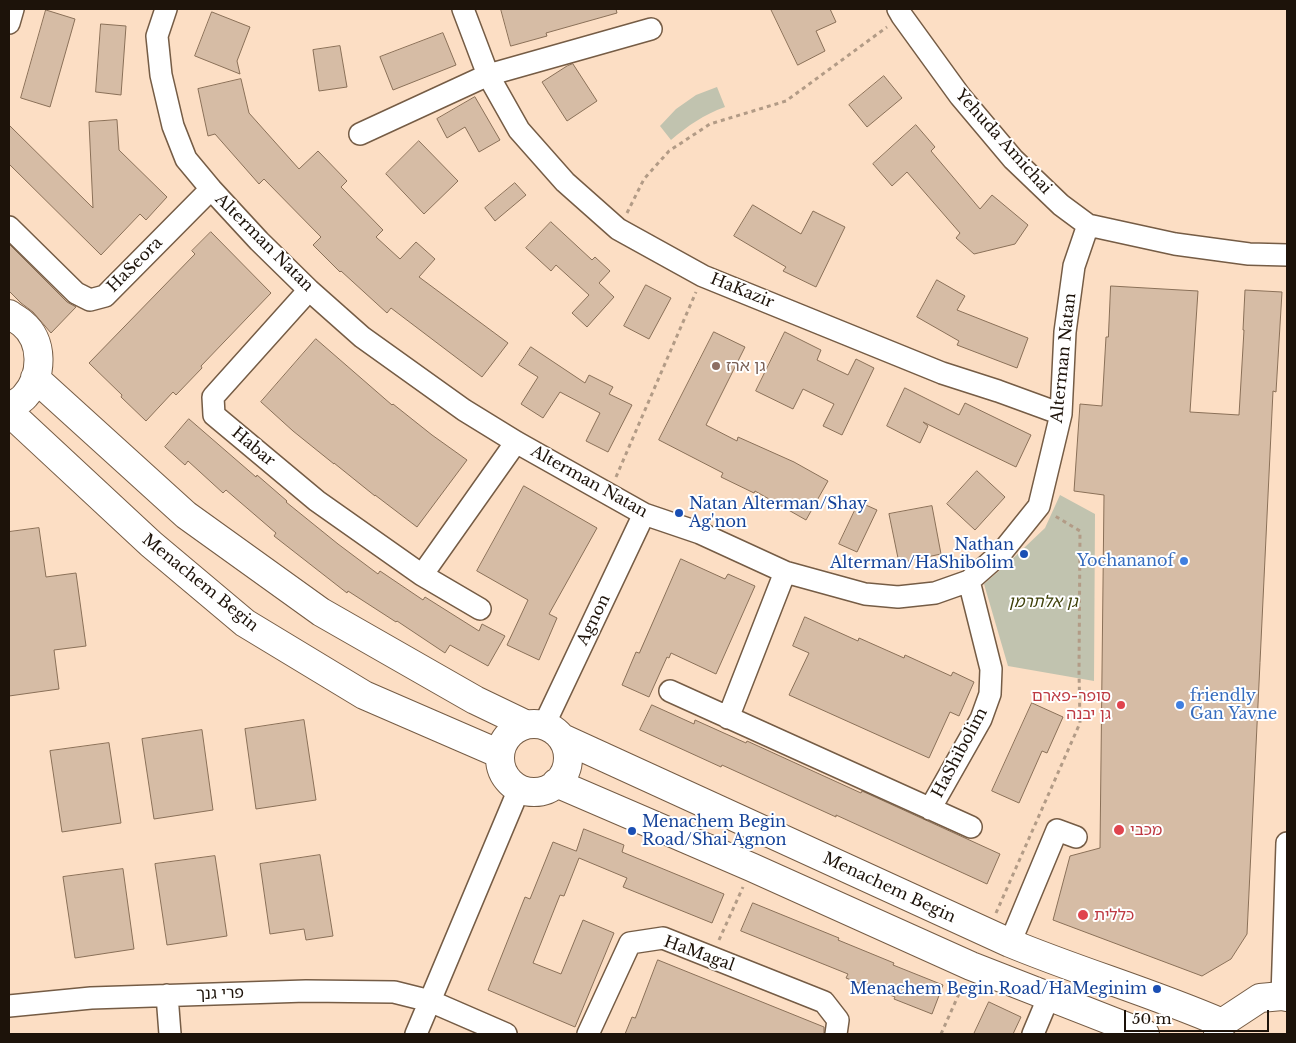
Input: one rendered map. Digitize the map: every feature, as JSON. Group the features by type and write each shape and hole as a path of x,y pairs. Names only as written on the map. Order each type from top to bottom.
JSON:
{"main road":[{"path":"9,314 23,323 33,336 38,352 38,368 33,384 24,398 9,407"},
{"name":"Menachem Begin","path":"35,378 186,514 321,612 475,700 544,729 999,938 1048,959 1191,1009 1220,1028"},
{"name":"Menachem Begin","path":"9,412 151,544 245,623 364,695 500,754"},
{"path":"522,725 544,729 567,748 566,770 560,780 552,787 542,791 530,792 519,789 503,773 500,762 500,750 504,740 512,731 522,725"},
{"path":"556,783 751,867 972,966 1145,1034"},
{"path":"1220,1028 1260,998 1285,997"}],"street":[{"path":"9,23 13,9"},
{"name":"Alterman Natan","path":"166,9 158,36 161,74 173,126 186,159 259,241 309,290 362,337 464,410 516,442 644,514 700,533 785,572 865,594 898,597 935,594 969,581 1002,552 1039,506 1061,414 1065,332 1074,266 1088,225"},
{"name":"HaKazir","path":"463,9 488,75 520,130 565,182 618,229 703,276 942,373 1061,414"},
{"name":"Yehuda Amichai","path":"900,12 960,96 1013,159 1061,205 1088,225 1175,244 1249,254 1287,256"},
{"path":"360,134 488,75 652,29"},
{"name":"HaSeora","path":"9,227 76,293 90,300 105,296 211,189"},
{"name":"Habar","path":"309,290 213,397 214,415 317,501 422,575 480,609"},
{"path":"422,575 516,442"},
{"name":"Agnon","path":"544,729 644,514"},
{"path":"728,718 785,572"},
{"name":"HaShibolim","path":"930,809 981,719 990,694 991,668 969,581"},
{"name":"HaShibolim","path":"670,691 971,827"},
{"path":"416,1034 519,789"},
{"path":"999,938 1057,830 1076,837"},
{"path":"1285,997 1287,842"},
{"name":"HaMagal","path":"588,1034 630,943 664,938 824,1002 838,1020 836,1034"},
{"name":"פרי גנך","path":"9,1006 91,998 306,991 394,992 430,1001 506,1034"},
{"path":"167,996 170,1034"},
{"path":"1033,1034 1049,996"}],"path":[{"path":"618,229 644,179 669,151 710,124 786,101 900,12"},
{"path":"609,495 703,276"},
{"path":"999,938 1080,723 1080,532 1039,506"},
{"path":"711,957 751,867"},
{"path":"940,1034 972,966"}],"green space":[{"path":"717,87 725,107 696,121 671,140 660,126 676,109 696,95"},
{"name":"גן אלתרמן","path":"1060,495 1095,514 1094,681 1008,666 984,584 1045,528"}],"building":[{"path":"501,9 616,9 617,13 546,33 547,36 511,46"},
{"path":"771,9 830,9 836,22 816,31 825,51 798,65"},
{"path":"46,10 75,19 50,107 21,98"},
{"path":"212,12 250,27 237,61 240,74 195,56"},
{"path":"101,24 126,26 121,95 96,92"},
{"path":"443,33 456,65 393,90 380,57"},
{"path":"340,46 347,87 319,91 313,50"},
{"path":"573,64 597,101 567,121 542,82"},
{"path":"884,76 902,98 867,127 849,105"},
{"path":"241,79 249,113 299,169 318,151 347,181 341,187 383,230 376,237 400,259 416,242 435,259 419,277 508,343 482,377 391,308 387,313 340,272 313,245 321,237 264,179 259,184 215,134 208,136 198,89"},
{"path":"475,97 500,140 479,152 465,127 447,138 437,119"},
{"path":"117,120 119,150 167,197 146,220 140,214 101,255 9,164 9,125 93,208 89,122"},
{"path":"916,125 935,147 931,151 980,209 992,195 1028,225 1015,244 974,254 956,238 960,233 907,172 892,186 873,164"},
{"path":"419,141 458,181 424,214 386,174"},
{"path":"515,183 526,195 495,221 485,208"},
{"path":"753,205 801,234 813,211 845,227 816,287 783,271 786,267 734,236"},
{"path":"551,222 592,260 595,257 610,271 599,283 614,297 587,327 572,313 589,295 556,265 551,271 526,248"},
{"path":"211,232 271,293 176,395 173,392 146,421 89,363 195,254 192,251"},
{"path":"9,244 67,302 76,307 51,333 33,312 9,291"},
{"path":"937,280 965,296 957,310 1028,338 1017,368 957,345 959,341 917,317"},
{"path":"646,285 671,298 649,339 624,326"},
{"name":"friendly Gan Yavne","path":"1111,286 1198,291 1190,412 1239,415 1245,290 1282,292 1276,392 1273,391 1247,934 1231,959 1202,976 1053,920 1070,856 1100,848 1104,495 1074,491 1080,404 1102,406"},
{"path":"714,332 745,347 706,425 737,441 738,437 794,462 828,481 806,520 755,491 754,493 721,477 723,473 659,440"},
{"path":"785,332 821,350 817,360 848,375 856,359 874,368 842,435 823,426 834,404 803,389 793,409 756,391"},
{"path":"316,339 392,405 467,460 417,527 334,464 261,402"},
{"path":"531,347 585,383 589,375 613,387 609,394 632,405 608,452 586,441 600,413 560,392 543,418 521,404 538,377 519,365"},
{"path":"905,388 959,415 965,403 1031,435 1016,467 923,422 928,426 920,443 887,426"},
{"path":"189,419 256,477 257,475 286,502 378,574 380,571 423,600 425,597 479,631 482,624 505,636 488,666 450,645 445,653 348,591 347,593 274,536 276,533 226,490 223,493 188,461 185,465 165,447"},
{"path":"977,471 1005,497 975,530 947,504"},
{"path":"524,486 597,528 549,614 557,618 539,660 507,645 528,600 477,571"},
{"path":"859,502 877,510 857,552 839,544"},
{"path":"932,506 941,554 899,563 889,514"},
{"path":"39,528 46,577 76,573 86,646 54,650 59,689 9,696 9,532"},
{"path":"681,559 725,579 728,574 755,586 716,674 671,653 669,658 667,657 649,697 622,685 636,652 639,653"},
{"path":"805,617 858,641 859,638 904,658 905,655 951,676 953,672 974,682 959,716 950,712 929,758 789,695 809,653 793,646"},
{"path":"1032,703 1063,717 1047,753 1042,751 1019,803 992,791"},
{"path":"652,705 694,724 695,720 746,743 747,741 1000,854 987,884 836,815 836,817 640,730"},
{"path":"304,720 316,800 256,809 245,729"},
{"path":"202,730 213,810 154,819 142,739"},
{"path":"109,743 121,823 62,832 50,751"},
{"path":"584,829 624,845 622,852 724,894 712,923 623,887 627,878 579,858 564,896 560,895 533,963 561,974 583,920 614,933 575,1027 488,990 525,897 530,899 553,842 576,851"},
{"path":"320,855 333,936 306,940 304,929 270,934 260,864"},
{"path":"215,856 227,936 167,945 155,864"},
{"path":"123,869 134,949 75,958 63,877"},
{"path":"753,903 839,938 838,940 894,963 893,965 943,985 932,1014 846,978 848,974 741,931"},
{"path":"658,960 824,1027 824,1034 625,1034 632,1017 635,1018"},
{"path":"989,1002 1021,1017 1013,1034 974,1034"}],"place":[{"name":"גן ארז","path":"716,366"},
{"name":"Natan Alterman/Shay Ag'non","path":"679,513"},
{"name":"Nathan Alterman/HaShibolim","path":"1024,554"},
{"name":"Yochananof","path":"1184,561"},
{"name":"סופר-פארם גן יבנה","path":"1121,705"},
{"name":"friendly Gan Yavne","path":"1180,705"},
{"name":"מכבי","path":"1119,830"},
{"name":"Menachem Begin Road/Shai Agnon","path":"632,831"},
{"name":"כללית","path":"1083,915"},
{"name":"Menachem Begin Road/HaMeginim","path":"1157,989"}]}
